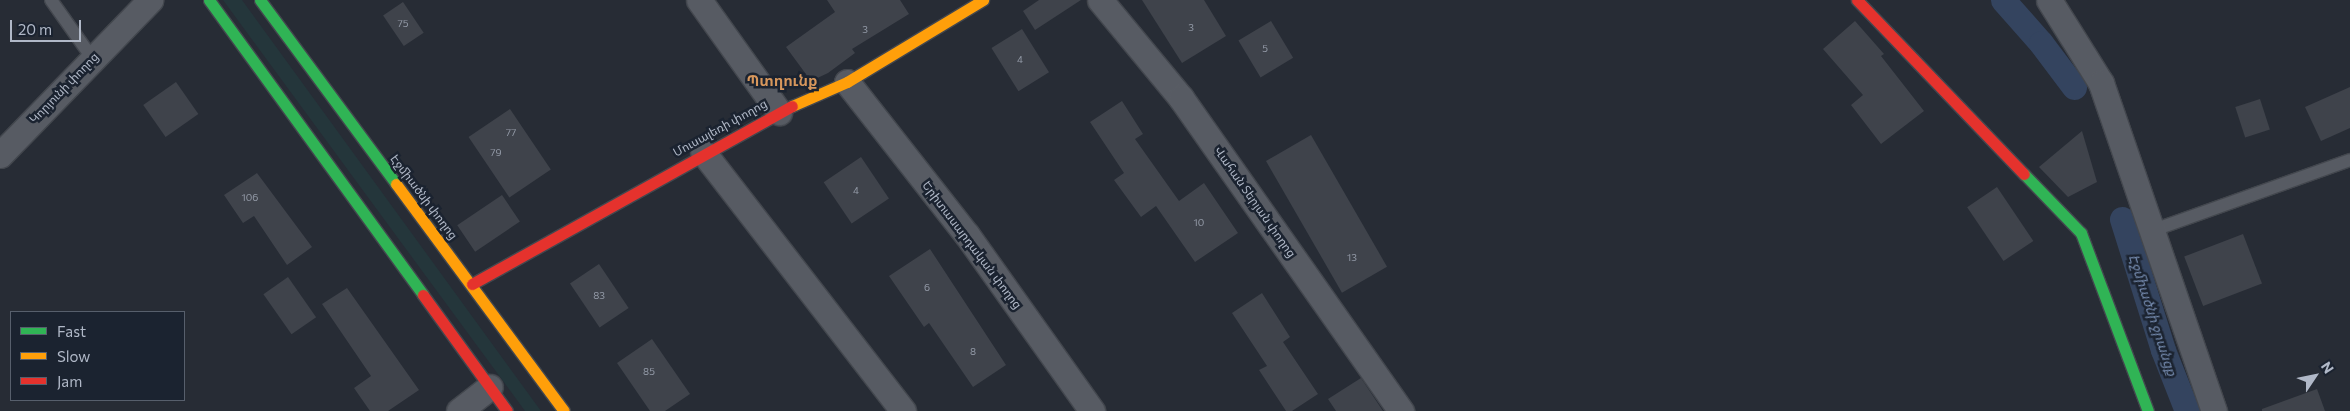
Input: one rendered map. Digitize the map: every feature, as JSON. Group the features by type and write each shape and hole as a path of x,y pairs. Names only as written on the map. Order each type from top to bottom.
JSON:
{"main road":[{"path":"209,0 507,411"},
{"name":"Էջմիածնի փողոց","path":"260,0 472,284 564,411"},
{"name":"Մուսալեռի փողոց","path":"472,284 703,152 779,112 847,82 983,0"},
{"path":"1857,0 2081,233 2148,411"}],"street":[{"name":"Կորյունի փողոց","path":"0,155 150,0"},
{"path":"699,0 779,112"},
{"name":"Վահան Տերյան փողոց","path":"1100,0 1181,98 1401,411"},
{"path":"2049,0 2101,83 2214,411"},
{"name":"Երիտասարդական փողոց","path":"847,82 967,235 1092,411"},
{"path":"703,152 903,411"},
{"path":"459,411 490,387"}],"lane":[{"path":"51,0 93,59"},
{"path":"2152,232 2350,160"}],"shaded area":[{"path":"223,0 242,0 541,411 525,411"}],"building":[{"path":"827,0 900,0 909,14 852,49 855,53 828,73 811,81 786,47 835,12"},
{"path":"1039,0 1081,0 1035,30 1023,11"},
{"path":"1142,0 1204,0 1226,36 1182,63"},
{"path":"403,2 424,33 404,46 383,15"},
{"path":"1271,21 1293,58 1261,77 1238,41"},
{"path":"1855,21 1884,54 1881,56 1924,111 1881,144 1851,105 1863,95 1823,49"},
{"path":"1022,29 1049,72 1018,91 991,48"},
{"path":"176,82 198,114 166,137 143,105"},
{"path":"2350,87 2350,128 2321,141 2305,107"},
{"path":"2260,99 2270,129 2245,137 2235,107"},
{"path":"1122,101 1143,134 1135,139 1179,201 1204,183 1238,233 1195,262 1156,206 1141,217 1114,180 1124,173 1090,122"},
{"path":"510,109 551,170 509,197 469,137"},
{"path":"2082,131 2097,182 2068,197 2039,167"},
{"path":"1311,135 1387,267 1342,293 1266,161"},
{"path":"861,157 889,198 852,224 824,182"},
{"path":"257,173 312,247 287,265 254,216 243,223 224,195"},
{"path":"1997,187 2033,241 2004,261 1967,207"},
{"path":"502,195 520,222 475,252 457,225"},
{"path":"2243,234 2262,283 2203,306 2184,257"},
{"path":"930,249 1006,365 973,387 929,323 924,327 889,276"},
{"path":"599,264 629,308 600,328 570,284"},
{"path":"288,277 316,317 292,334 263,294"},
{"path":"347,288 419,390 388,411 370,411 354,388 371,376 322,304"},
{"path":"1262,293 1290,337 1283,342 1318,394 1292,411 1286,411 1259,370 1267,366 1232,313"},
{"path":"652,339 690,394 665,411 650,411 617,363"},
{"path":"1361,378 1383,411 1336,411 1328,399"},
{"path":"2317,389 2325,411 2262,411 2262,409"}],"waterway":[{"name":"Էջմիածնի ջրանցք","path":"2003,0 2041,43 2074,87"},
{"name":"Էջմիածնի ջրանցք","path":"2122,219 2163,350 2187,411"}],"traffic: fast":[{"path":"209,0 423,295"},
{"path":"260,0 396,184"},
{"path":"2024,174 2081,233 2148,411"}],"traffic: slow":[{"path":"792,106 847,82 983,0"},
{"path":"396,184 564,411"}],"traffic: jam":[{"path":"1857,0 2024,174"},
{"path":"472,284 792,106"},
{"path":"423,295 507,411"}],"district":[{"name":"Պտղունք","path":"782,81"}]}
